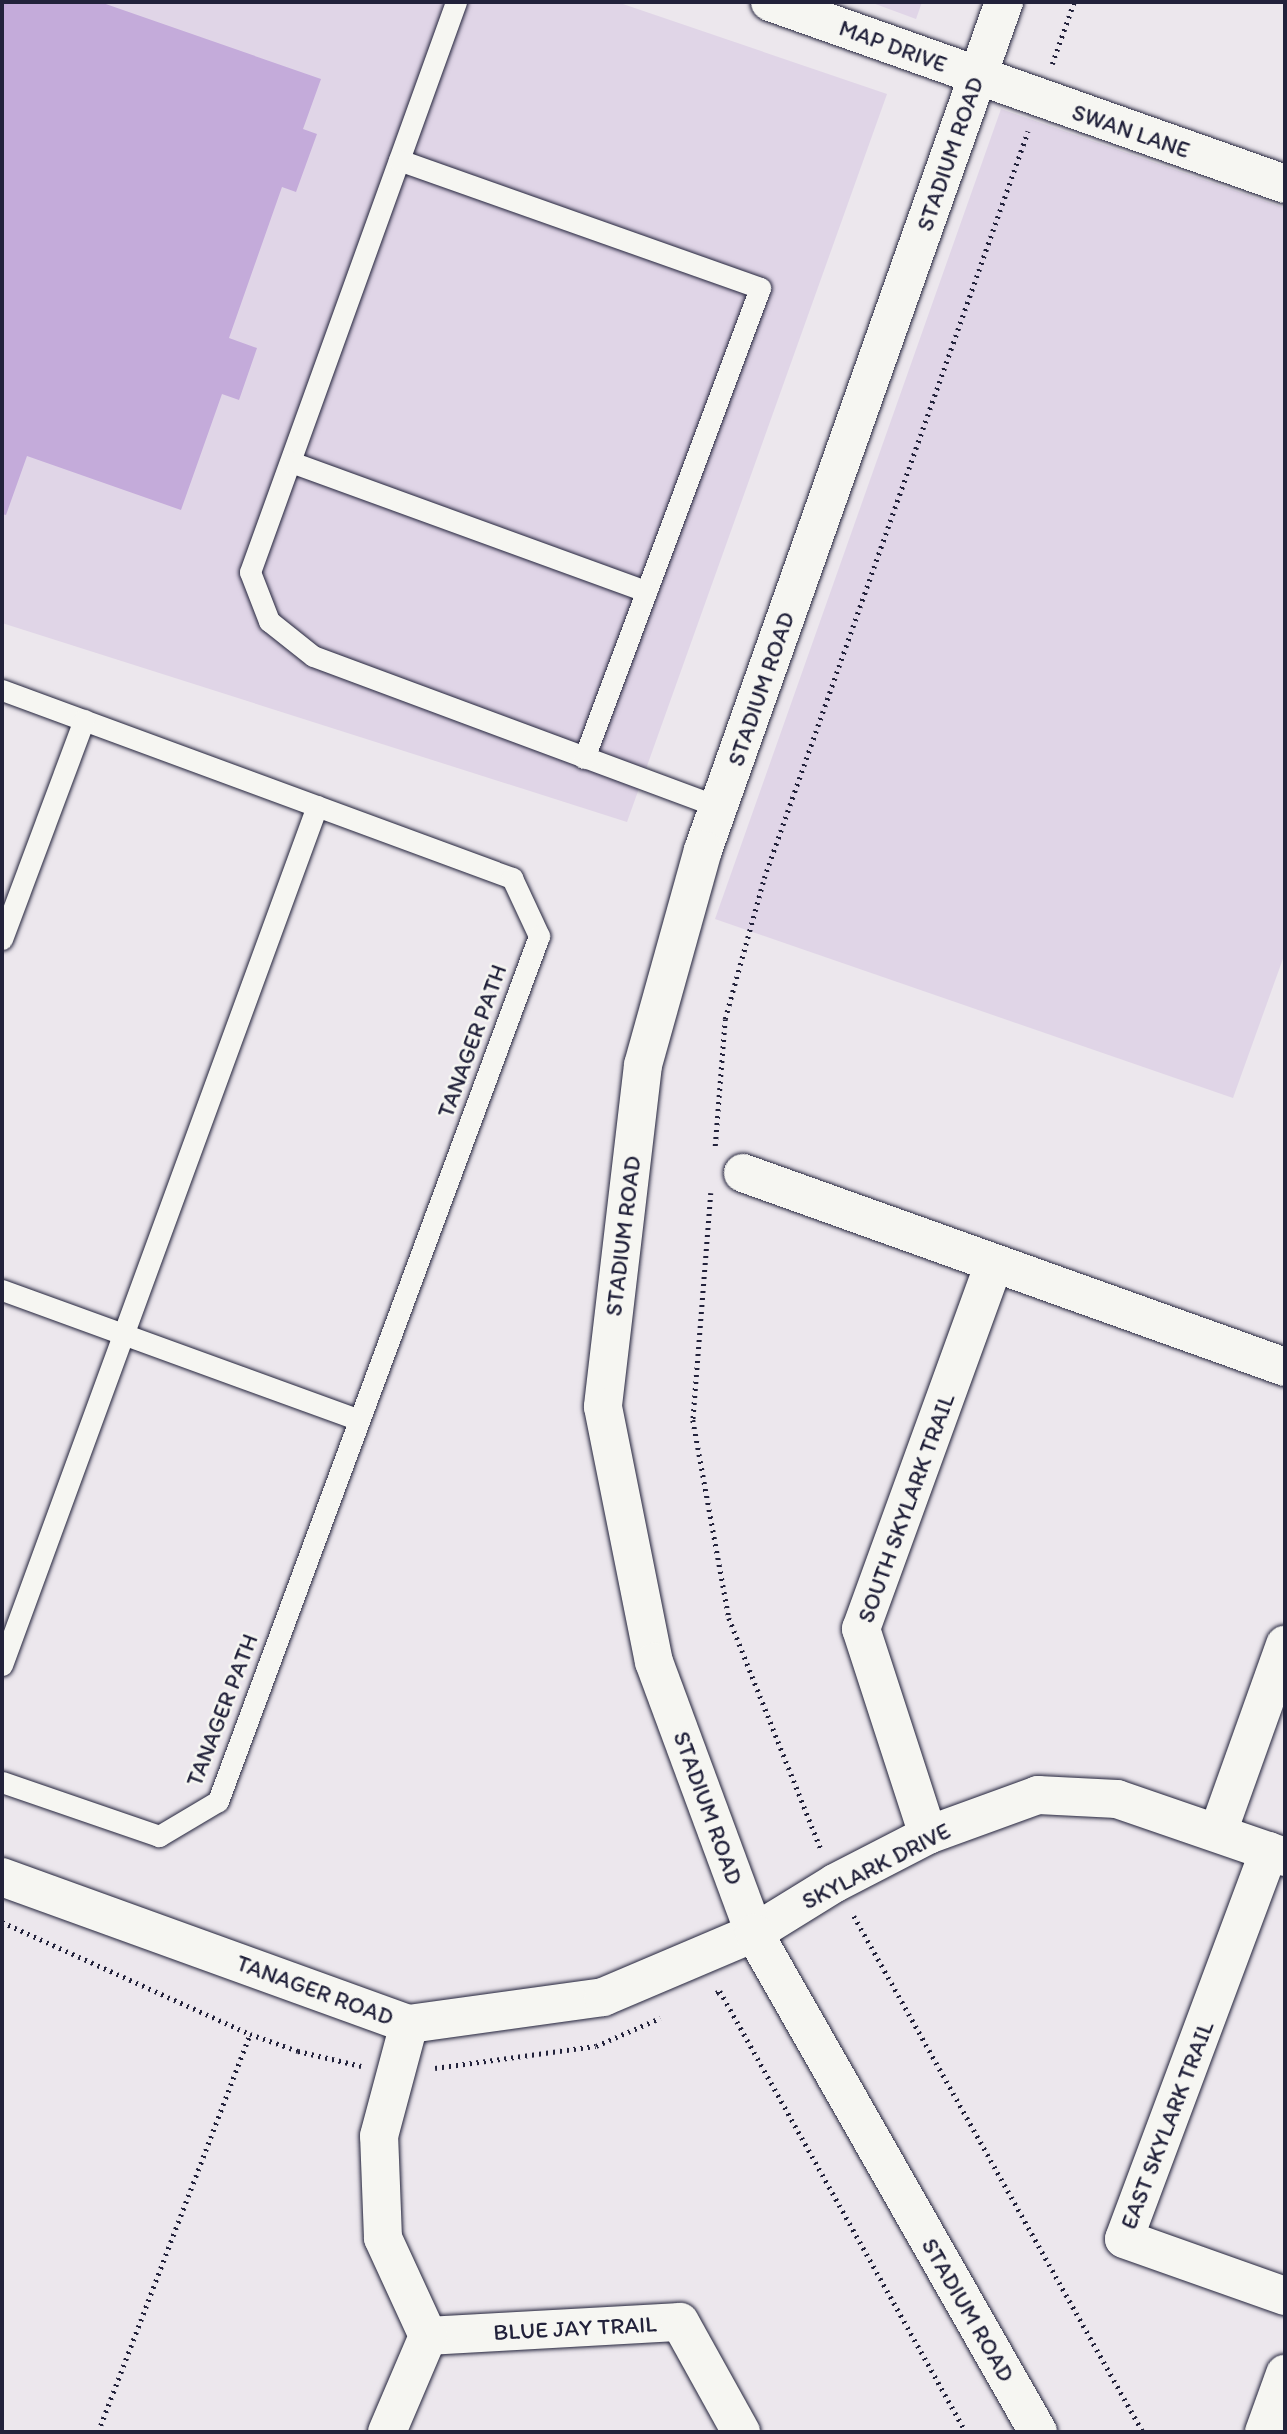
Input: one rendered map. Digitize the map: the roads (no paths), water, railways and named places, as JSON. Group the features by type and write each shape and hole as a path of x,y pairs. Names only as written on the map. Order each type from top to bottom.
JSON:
{"street":[{"name":"MAP DRIVE","path":"770,2 978,77"},
{"name":"STADIUM ROAD","path":"1004,2 719,807 643,1065 603,1407 654,1662 754,1933 1038,2432"},
{"name":"SWAN LANE","path":"978,77 1285,184"},
{"path":"743,1173 1285,1367"},
{"name":"SOUTH SKYLARK TRAIL","path":"928,1835 861,1629 994,1263"},
{"path":"1217,1832 1285,1645"},
{"name":"SKYLARK DRIVE","path":"754,1933 835,1883 928,1835 1038,1795 1117,1799 1277,1854"},
{"name":"EAST SKYLARK TRAIL","path":"1277,1854 1124,2239 1285,2296"},
{"name":"TANAGER ROAD","path":"2,1877 409,2024 603,1997 754,1933"},
{"path":"387,2432 428,2336 383,2238 379,2136 409,2024"},
{"name":"BLUE JAY TRAIL","path":"428,2336 680,2322 741,2432"},
{"path":"1264,2432 1285,2374"}],"lane":[{"path":"456,2 250,572 269,621 313,656 719,807"},
{"path":"399,160 760,288 584,758"},
{"path":"291,462 646,591"},
{"name":"TANAGER PATH","path":"2,690 512,878 538,936 218,1801 159,1836 2,1782"},
{"path":"2,939 83,720"},
{"path":"2,1665 317,806"},
{"path":"2,1290 359,1420"}]}
